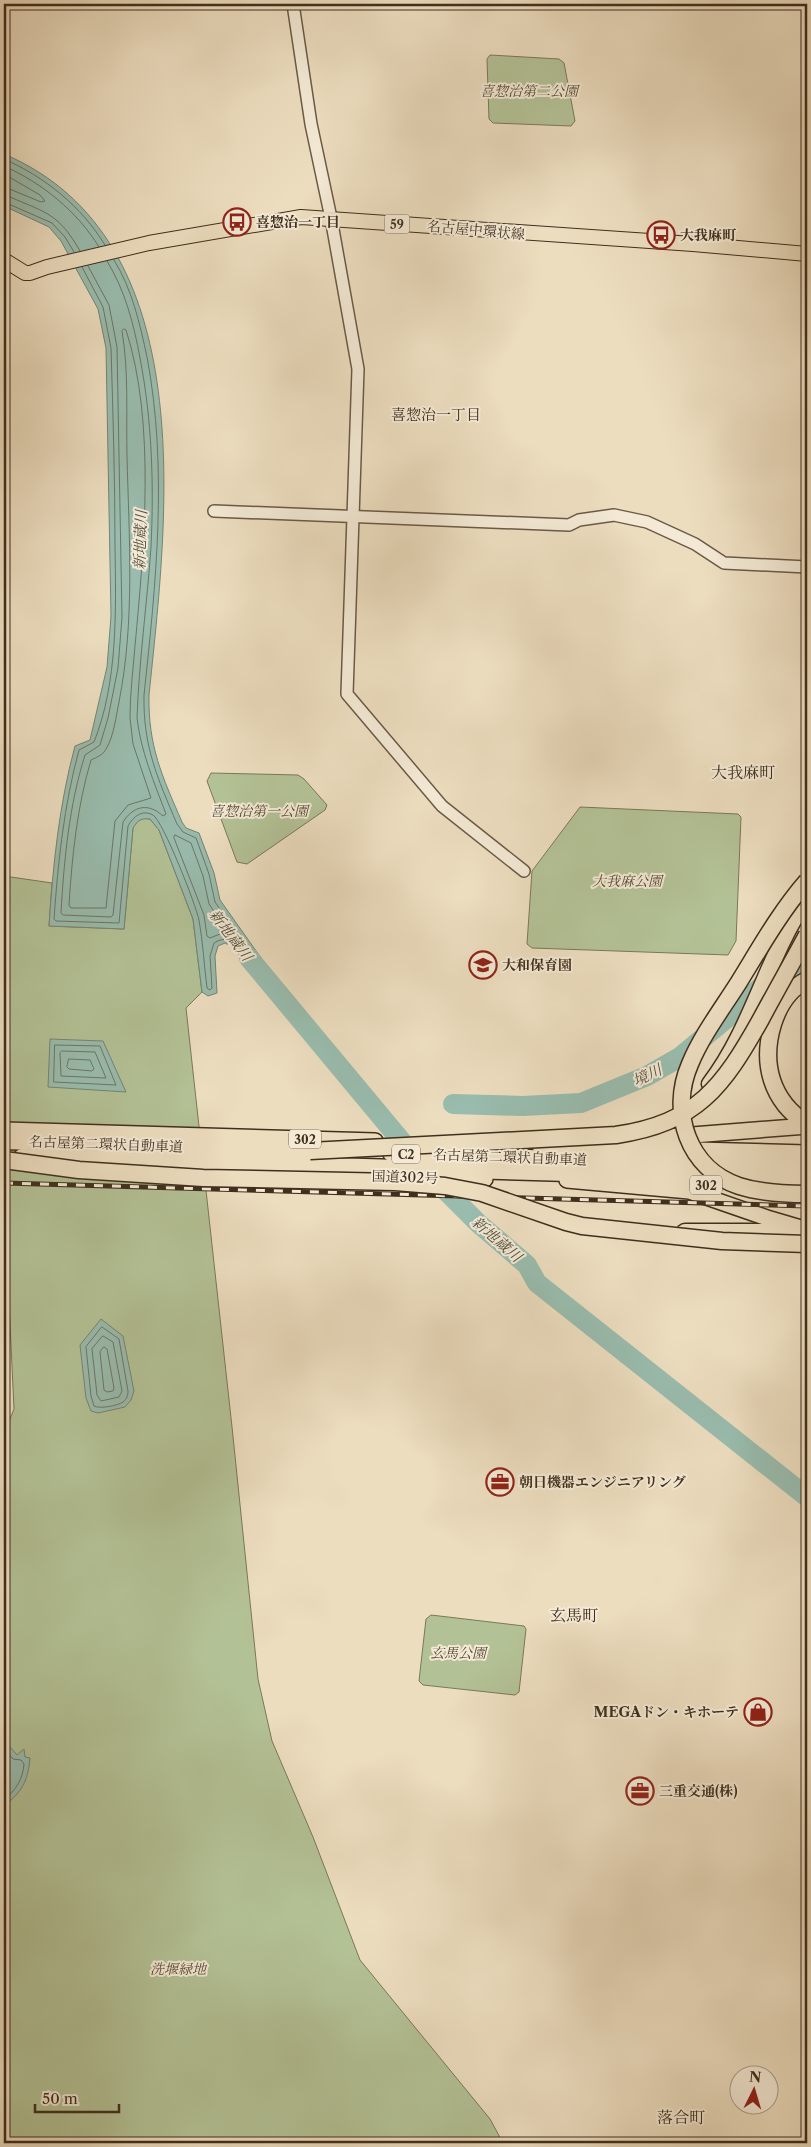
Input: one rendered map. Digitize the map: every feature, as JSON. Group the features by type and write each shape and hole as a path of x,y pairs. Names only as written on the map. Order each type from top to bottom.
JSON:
{"highway":[{"path":"807,882 778,920 700,1043 685,1079 681,1104 686,1134 690,1145 716,1175 749,1189 807,1194"},
{"path":"658,1126 689,1106 712,1082 732,1048 787,931 807,898"},
{"path":"310,1151 447,1142 606,1136 632,1133 658,1126 691,1110 707,1097 730,1071 807,935"},
{"path":"807,980 788,994 776,1012 767,1042 767,1064 773,1084 784,1103 807,1125"},
{"path":"607,1144 807,1125"},
{"name":"302","path":"4,1130 496,1145 607,1144"},
{"name":"名古屋第二環状自動車道","path":"4,1141 807,1168"},
{"path":"607,1144 807,1152"},
{"path":"4,1160 79,1170 203,1178 395,1182 445,1186 482,1193 582,1226 722,1241 807,1244"},
{"name":"名古屋第二環状自動車道","path":"4,1160 603,1174 807,1182"},
{"name":"国道302号","path":"4,1160 567,1180 605,1183 807,1188"},
{"path":"605,1183 689,1191 807,1231"},
{"path":"659,1233 807,1231"}],"main road":[{"name":"名古屋中環状線","path":"4,260 24,273 149,243 301,217 807,254"}],"street":[{"path":"293,4 311,124 331,218 358,369 346,694 442,806 524,871"},
{"path":"214,511 569,525 579,520 614,515 647,522 695,544 724,563 807,567"}],"green space":[{"name":"喜惣治第二公園","path":"490,55 559,59 564,63 575,121 571,126 493,123 489,119 487,59"},
{"name":"喜惣治第一公園","path":"211,773 298,775 304,779 327,805 325,810 247,864 237,862 207,781"},
{"name":"大我麻公園","path":"580,807 738,814 741,817 736,941 728,955 532,948 527,944 532,871"},
{"name":"洗堰緑地","path":"144,818 150,819 159,830 193,919 202,992 186,1008 258,1679 272,1741 313,1837 360,1960 490,2119 503,2143 4,2143 4,1429 6,1429 14,1409 4,1195 4,876 52,883 49,926 124,929 133,827"},
{"name":"玄馬公園","path":"431,1615 524,1626 526,1629 519,1692 515,1695 423,1685 419,1681 426,1619"}],"water":[{"path":"4,154 68,194 114,250 143,316 158,391 164,469 162,549 149,695 151,730 168,790 186,828 199,833 214,873 220,900 271,972 260,983 234,948 225,943 218,946 215,956 217,993 208,996 202,992 193,919 159,830 150,819 140,820 133,828 124,929 49,926 52,880 69,768 75,746 90,740 107,667 111,616 106,348 98,309 61,241 49,227 4,206"},
{"path":"50,1039 103,1041 126,1092 48,1087"},
{"path":"101,1319 123,1336 134,1391 131,1400 125,1407 98,1413 91,1411 86,1398 80,1345"},
{"path":"4,1740 17,1755 24,1749 25,1757 30,1758 26,1780 20,1791 4,1806"}],"waterway":[{"name":"新地蔵川","path":"249,958 428,1173 478,1223 527,1265 537,1283 807,1497"},
{"name":"境川","path":"453,1104 523,1106 581,1103 647,1076 680,1057 727,1018 780,969 807,961"}],"railway":[{"path":"4,1183 807,1206"}],"place":[{"name":"喜惣治一丁目","path":"237,222"},
{"name":"大我麻町","path":"661,235"},
{"name":"大和保育園","path":"483,965"},
{"name":"朝日機器エンジニアリング","path":"500,1482"},
{"name":"MEGAドン・キホーテ","path":"758,1712"},
{"name":"三重交通(株)","path":"640,1791"}],"district":[{"name":"喜惣治一丁目","path":"436,414"},
{"name":"大我麻町","path":"743,772"},
{"name":"玄馬町","path":"574,1615"},
{"name":"落合町","path":"681,2117"}]}
